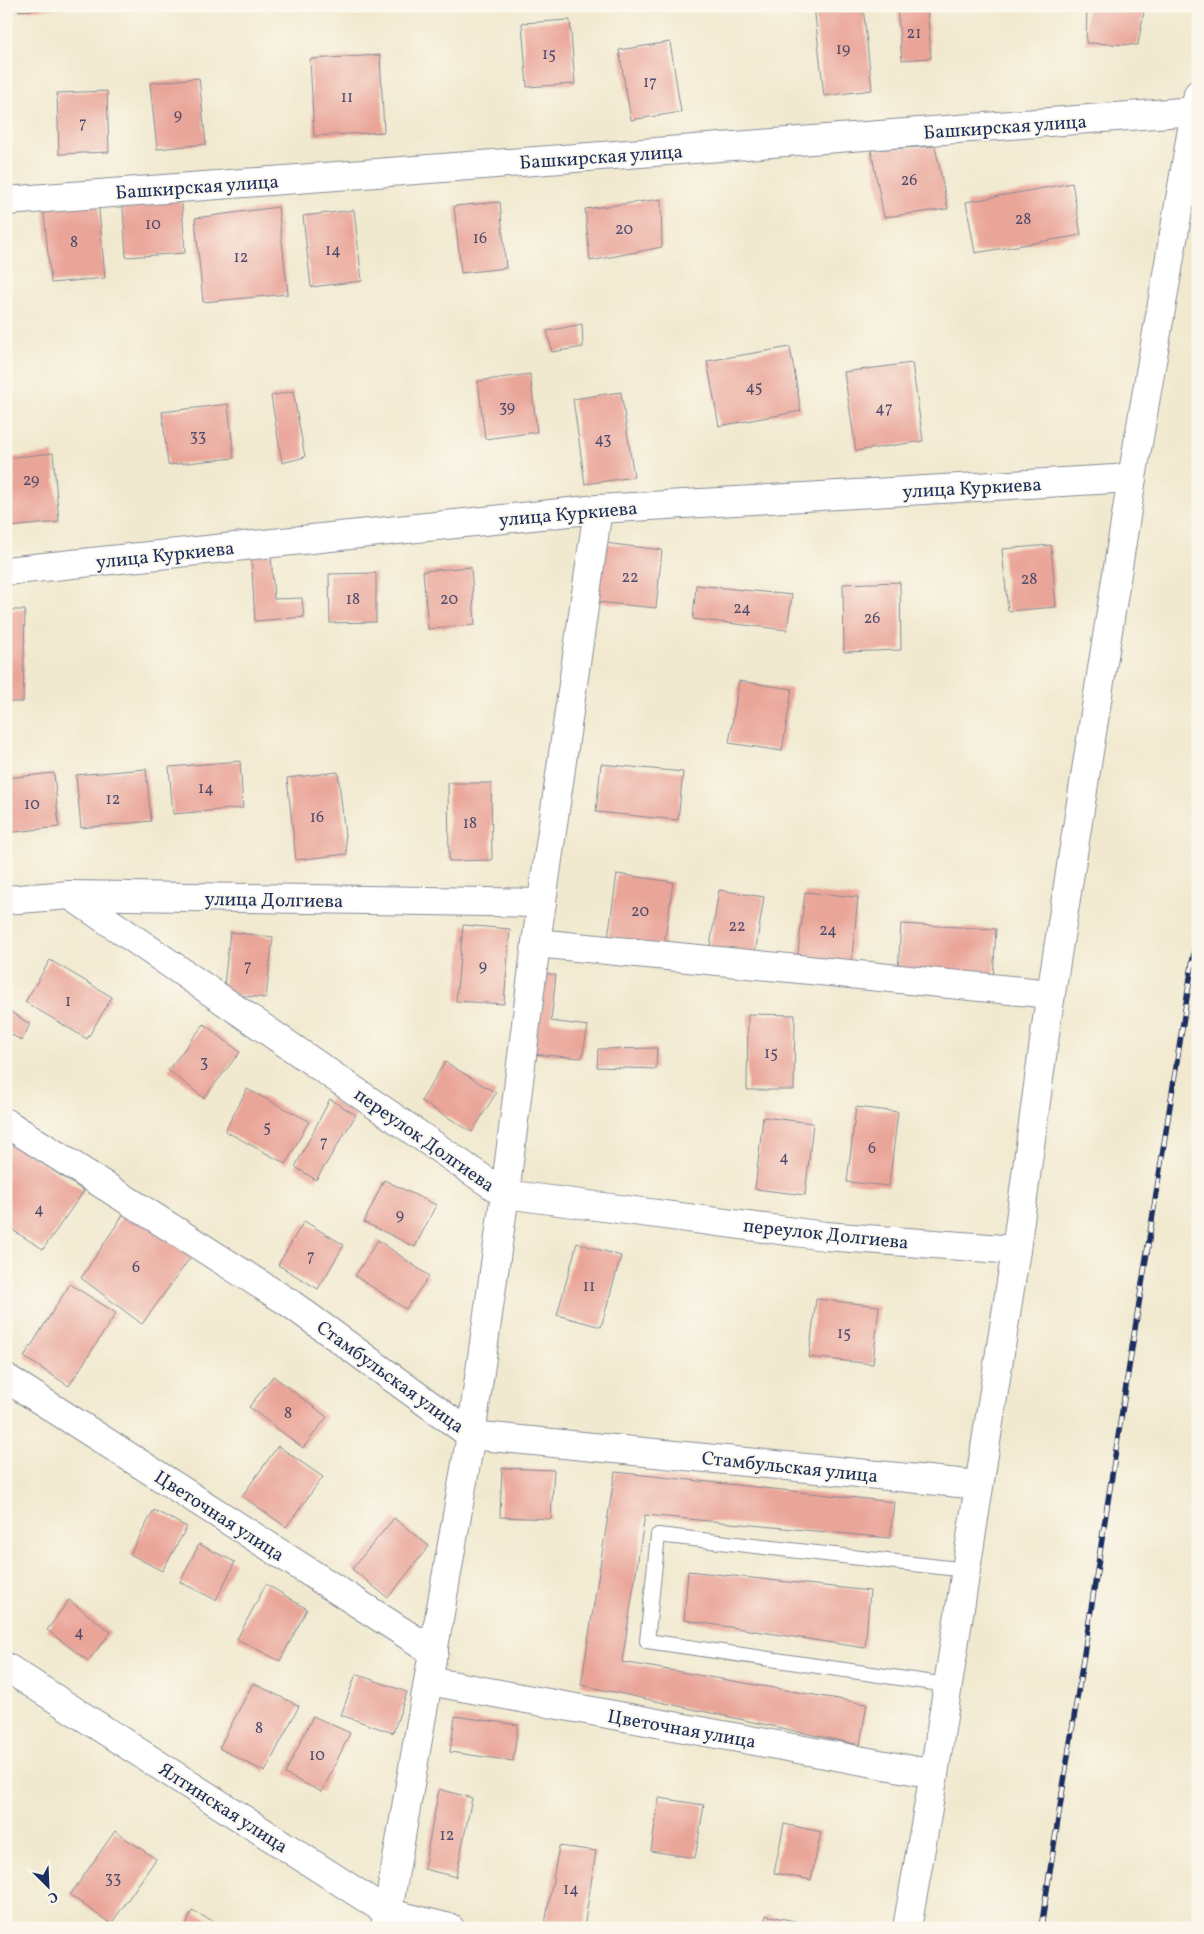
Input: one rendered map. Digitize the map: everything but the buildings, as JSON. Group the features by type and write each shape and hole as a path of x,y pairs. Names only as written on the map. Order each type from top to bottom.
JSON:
{"street":[{"name":"Башкирская улица","path":"6,201 1196,103"},
{"path":"907,1928 934,1774 980,1485 1016,1250 1051,994 1132,478 1196,103"},
{"name":"улица Куркиева","path":"6,571 598,509 1132,478"},
{"path":"387,1920 471,1435 505,1194 536,943 598,509"},
{"name":"улица Долгиева","path":"6,900 70,895 542,904"},
{"name":"переулок Долгиева","path":"70,895 505,1194 825,1236 1016,1250"},
{"path":"536,943 1051,994"},
{"name":"Стамбульская улица","path":"6,1123 291,1304 471,1435 980,1485"},
{"name":"Цветочная улица","path":"6,1378 434,1652"},
{"name":"Ялтинская улица","path":"6,1667 387,1920 450,1928"},
{"name":"Цветочная улица","path":"429,1682 934,1774"}],"lane":[{"path":"947,1685 647,1641 658,1535 966,1570"}],"railway":[{"path":"1041,1928 1198,927"}]}
